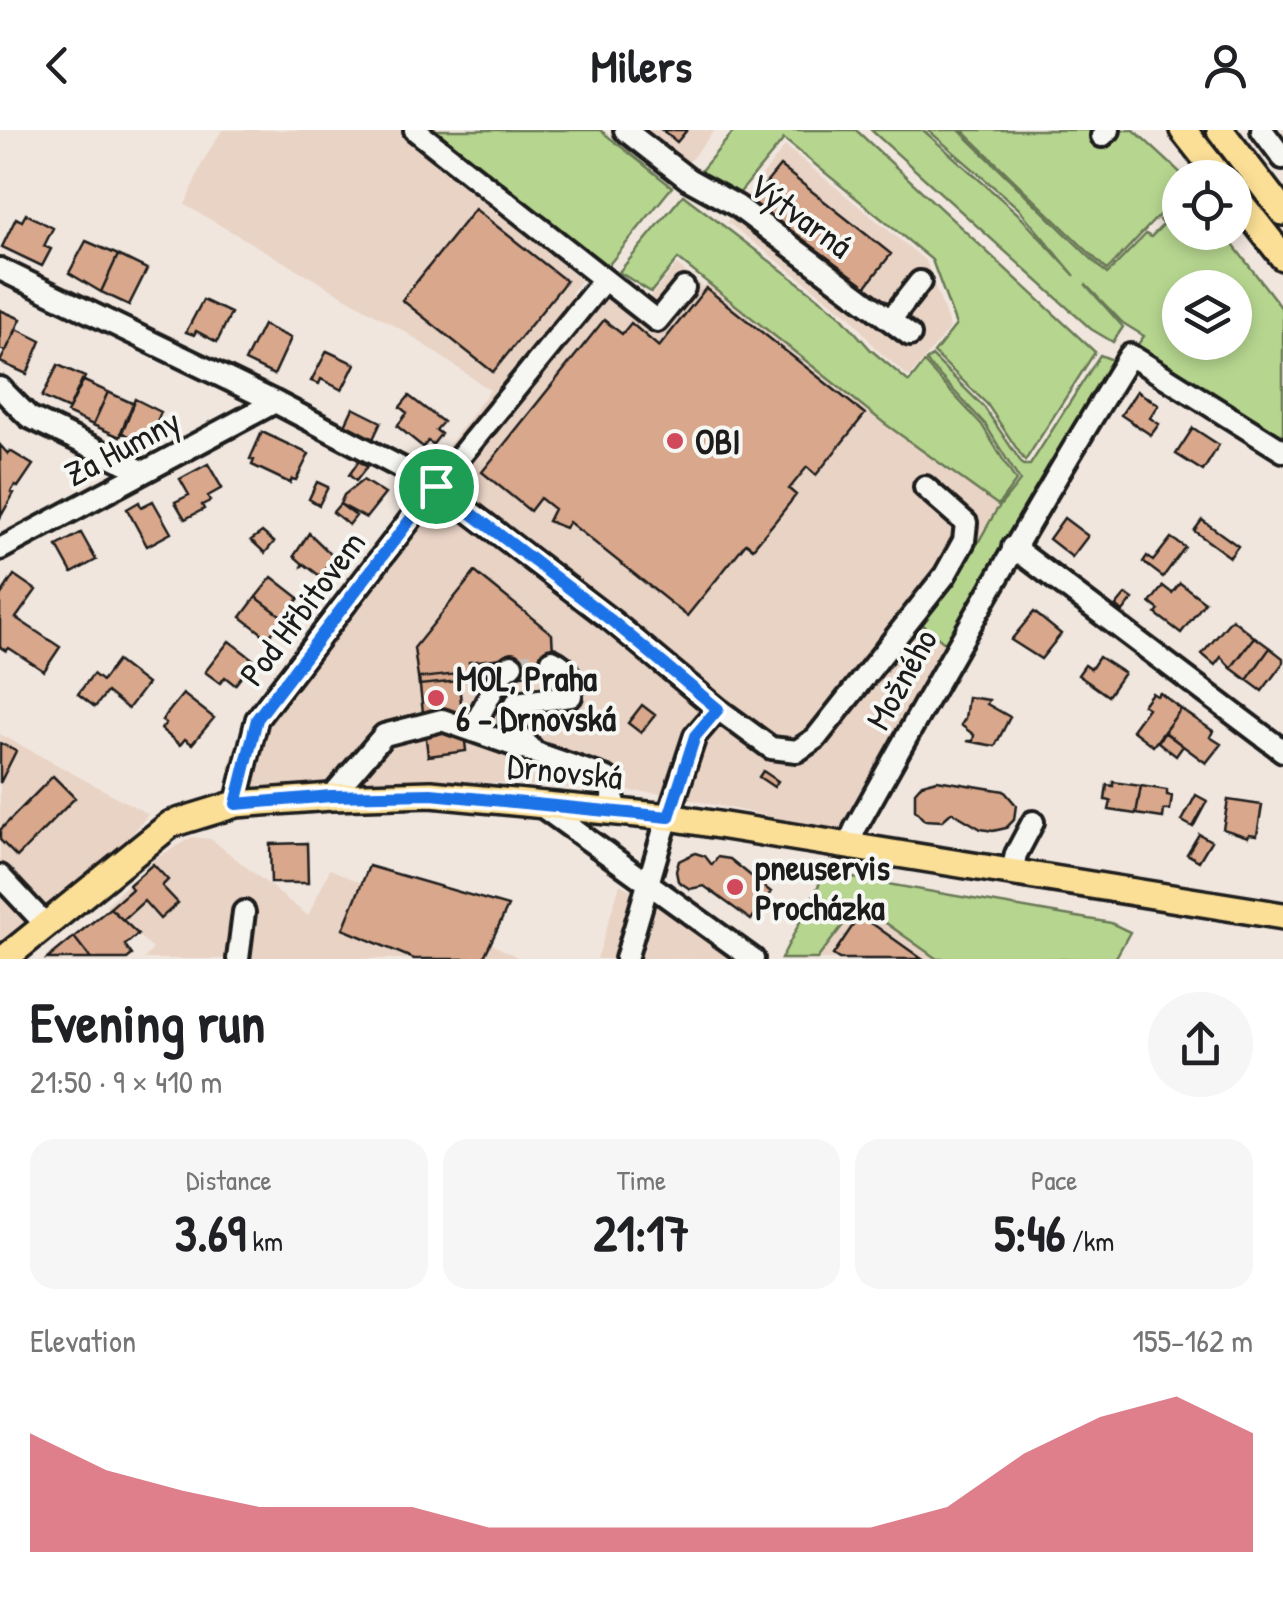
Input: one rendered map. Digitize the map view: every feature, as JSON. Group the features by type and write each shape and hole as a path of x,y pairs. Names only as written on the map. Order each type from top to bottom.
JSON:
{"main road":[{"path":"1184,130 1207,160"},
{"path":"1220,130 1283,212"},
{"path":"1252,218 1283,257"},
{"name":"Drnovská","path":"4,959 172,824 236,804 331,796 431,794 669,817 1283,916"}],"street":[{"path":"415,130 657,321 684,288"},
{"name":"Výtvarná","path":"625,130 688,180 736,206 910,335"},
{"path":"1262,130 1283,158"},
{"name":"Za Humny","path":"0,269 275,402 436,486 771,748 797,751 816,738 945,575 964,541 966,523 925,487"},
{"name":"Pod Hřbitovem","path":"236,804 257,719 436,486 604,280"},
{"path":"891,319 920,282"},
{"name":"Možného","path":"850,845 855,829 1012,547 1130,355 1283,451"},
{"path":"0,388 29,416 144,472"},
{"name":"Za Humny","path":"0,549 275,402"},
{"path":"1012,547 1283,751"},
{"path":"536,753 511,728 511,712 516,703 571,696 572,680 565,666 552,660"},
{"path":"472,730 502,672 512,665"},
{"path":"626,959 695,736 718,709"},
{"path":"331,796 384,735 442,720 608,778 618,812"},
{"path":"536,802 753,959"},
{"path":"1012,872 1016,854 1033,822"},
{"path":"0,876 46,925"},
{"path":"238,959 244,912"}],"shaded area":[{"path":"222,130 400,130 581,280 571,294 595,308 620,277 650,297 677,265 703,287 708,283 884,423 998,505 959,576 922,624 947,645 842,832 659,793 465,781 252,786 254,771 228,769 247,714 490,390 404,331 185,205 202,163"},
{"path":"641,130 715,130 686,165"},
{"path":"785,146 926,261 950,328 909,377 876,349 851,317 727,222"},
{"path":"0,734 148,814 114,858 0,951"},
{"path":"192,837 211,839 308,916 330,869 362,883 369,866 508,906 490,943 521,959 144,959 153,949 105,906 155,859"},
{"path":"620,884 686,920 738,959 597,959"},
{"path":"858,904 937,959 817,959"}],"green space":[{"path":"429,130 600,130 672,187 607,267"},
{"path":"735,130 856,130 1095,352 1025,461 987,404 934,353 956,325 932,260 784,139 738,195 699,173"},
{"path":"871,130 923,130 1017,213 1075,276 1018,208 928,130 959,130 1107,274 1146,234 1151,237 1162,226 1162,250 1237,250 1283,310 1283,441 1136,347 1144,336 1123,323 1085,284 1123,327 1113,342 1091,329"},
{"path":"962,130 1134,130 1167,160 1162,160 1162,212 1107,270"},
{"path":"683,195 838,313 871,350 909,382 924,363 982,425 1016,481 998,505 884,423 678,259 651,292 619,272"},
{"path":"1100,355 1118,362 947,645 922,624 959,576 996,511 1020,481 985,424 926,361 932,356 984,407 1023,465 1030,465"},
{"path":"825,873 1111,923 1130,932 1115,959 937,959 859,904 817,959 781,959"}],"building":[{"path":"662,130 687,130 677,142"},
{"path":"780,166 891,254 863,290 751,202"},
{"path":"475,209 566,281 493,372 402,300"},
{"path":"26,214 53,228 44,246 51,249 42,266 2,247 16,218 22,221"},
{"path":"86,241 118,255 101,292 69,273"},
{"path":"118,255 147,269 129,305 101,292"},
{"name":"OBI","path":"706,288 865,414 816,475 807,467 789,489 796,495 777,519 753,548 746,543 687,616 569,522 565,528 548,521 554,509 540,498 530,511 482,472 604,320 622,334 631,323 659,347"},
{"path":"203,300 231,313 217,342 196,331 194,335 186,332"},
{"path":"0,310 21,319 6,351 0,349"},
{"path":"263,325 291,338 274,375 245,361"},
{"path":"17,329 41,341 27,374 0,362"},
{"path":"327,351 355,364 342,390 321,379 319,384 311,381"},
{"path":"58,365 85,377 69,409 42,397"},
{"path":"82,380 108,392 93,425 67,413"},
{"path":"1137,391 1159,405 1150,418 1159,424 1151,435 1121,415"},
{"path":"108,392 134,404 120,437 93,425"},
{"path":"409,396 443,422 436,430 441,434 433,444 428,441 423,447 397,426 407,413 400,407"},
{"path":"135,399 161,412 147,445 121,432"},
{"path":"353,408 381,422 373,439 345,425"},
{"path":"1193,428 1219,445 1203,471 1176,454"},
{"path":"262,432 309,454 296,480 290,483 252,465 254,460 250,459"},
{"path":"0,445 8,454 10,451 33,465 18,487 15,485 1,516"},
{"path":"359,461 367,467 356,481 349,475"},
{"path":"208,464 222,488 208,496 210,501 202,505 204,509 185,519 175,502 189,495 180,479"},
{"path":"363,480 385,494 366,518 340,504 344,495"},
{"path":"317,482 328,487 319,505 309,499"},
{"path":"153,501 171,533 147,546 127,509 139,502 141,507"},
{"path":"340,504 356,516 349,525 333,512"},
{"path":"1064,518 1088,536 1072,557 1049,539"},
{"path":"1202,520 1238,546 1230,557 1194,531"},
{"path":"262,532 274,542 265,553 251,540"},
{"path":"81,533 96,560 72,573 57,546"},
{"path":"309,533 334,557 320,576 302,566 294,556"},
{"path":"1171,538 1185,547 1163,577 1143,562 1147,556 1153,561"},
{"path":"475,572 552,634 554,671 513,676 511,657 469,662 471,680 419,685 414,648"},
{"path":"14,575 36,590 16,618 60,647 44,671 9,648 6,651 0,647 0,596"},
{"path":"272,577 299,598 284,618 256,597"},
{"path":"1180,583 1205,602 1181,633 1156,614 1159,610 1150,603 1163,586 1172,593"},
{"path":"1126,594 1133,599 1123,612 1116,606"},
{"path":"256,597 284,618 268,638 241,617"},
{"path":"1034,612 1061,634 1041,659 1011,640"},
{"path":"1232,619 1254,637 1231,668 1221,657 1215,665 1202,654"},
{"path":"1255,637 1270,648 1247,680 1231,668"},
{"path":"229,641 254,660 235,685 225,677 220,683 205,672"},
{"path":"1270,648 1283,658 1283,663 1262,691 1247,680"},
{"path":"1099,657 1124,673 1108,696 1078,675 1085,665 1091,669"},
{"path":"117,661 147,684 128,709 107,692 95,707 78,694 93,674 102,681"},
{"path":"458,674 466,751 428,756 419,678"},
{"path":"1152,693 1160,693 1181,709 1153,746 1132,730 1148,708 1143,705"},
{"path":"183,694 214,718 192,744 185,739 180,745 161,729 166,723 162,720"},
{"path":"968,697 989,700 987,704 1010,717 995,746 967,741 973,741 974,735 961,725"},
{"path":"642,705 655,715 641,733 628,723"},
{"path":"1181,709 1213,731 1210,737 1221,744 1206,763 1164,732"},
{"path":"1165,732 1183,746 1176,756 1158,742"},
{"path":"0,743 16,751 0,783"},
{"path":"763,771 778,781 774,787 759,777"},
{"path":"53,776 75,798 17,857 0,840 0,830"},
{"path":"937,780 1004,791 1016,805 1014,820 1006,828 993,831 981,829 952,812 942,821 924,820 915,810 915,792 922,784"},
{"path":"1113,782 1141,786 1136,814 1109,810 1111,801 1105,800 1107,785 1113,786"},
{"path":"1141,786 1167,790 1167,795 1172,796 1170,810 1164,810 1163,818 1136,814"},
{"path":"1196,795 1207,801 1193,827 1182,821"},
{"path":"1228,800 1262,805 1257,835 1248,837 1223,829"},
{"path":"1199,834 1211,841 1199,861 1187,854"},
{"path":"307,843 308,883 271,883 270,844"},
{"name":"pneuservis Procházka","path":"695,853 705,856 712,865 718,857 730,859 771,892 751,920 704,886 690,889 678,881 679,861"},
{"path":"153,864 168,880 162,886 178,903 160,919 144,901 123,920 110,908"},
{"path":"369,866 508,906 483,959 414,959 343,929"},
{"path":"110,908 138,934 125,945 132,955 127,959 91,959 74,937"},
{"path":"860,915 922,959 839,959 833,955"},
{"path":"74,937 91,959 47,959"}],"tunnel":[{"path":"512,665 552,660"}],"place":[{"name":"OBI","path":"675,441"},
{"name":"MOL, Praha 6 - Drnovská","path":"436,698"},
{"name":"pneuservis Procházka","path":"735,887"}],"route":[{"path":"436,486 612,621 718,709 695,736 669,817 431,794 331,796 236,804 257,719 436,486"}]}
